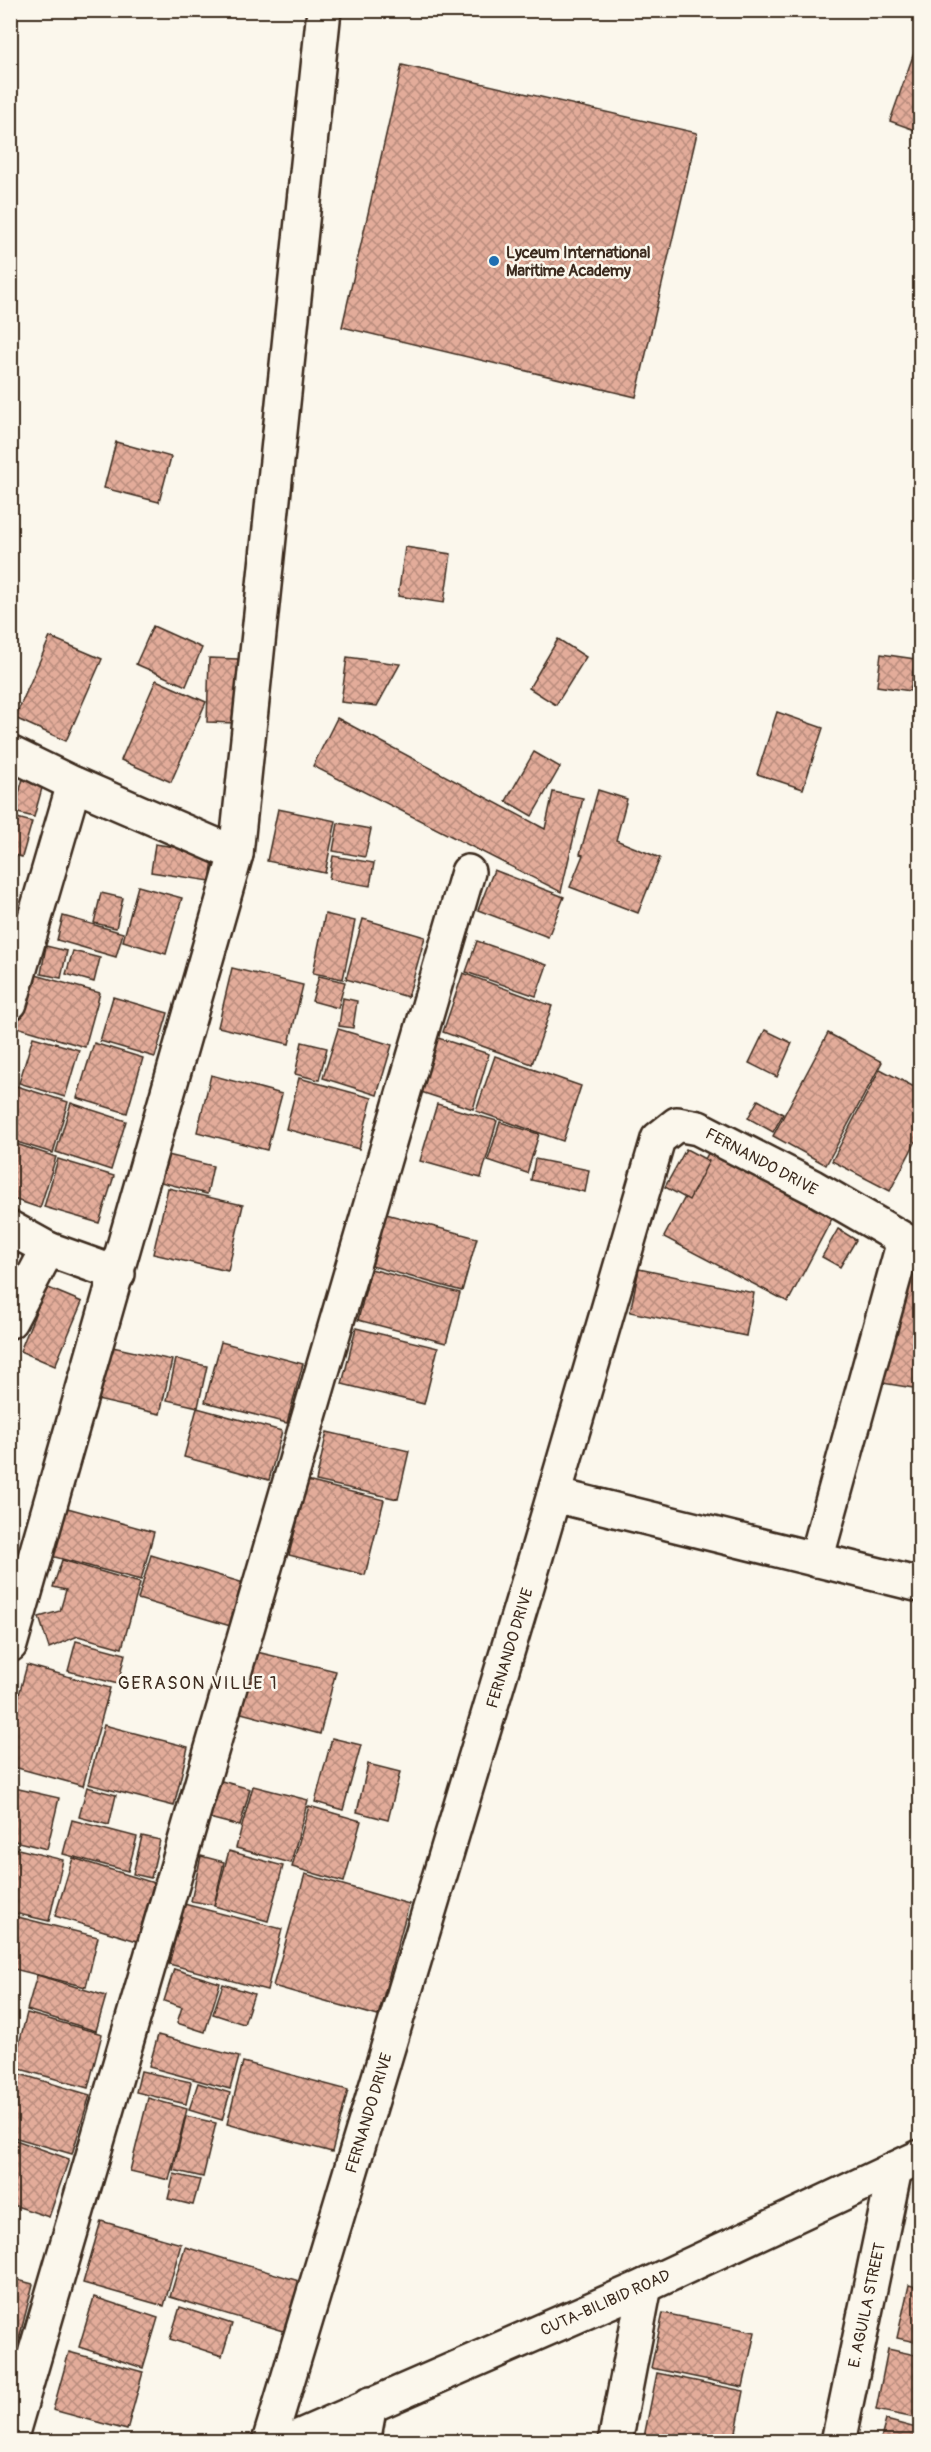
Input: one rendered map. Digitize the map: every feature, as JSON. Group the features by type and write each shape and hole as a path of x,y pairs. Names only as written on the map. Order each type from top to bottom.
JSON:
{"street":[{"path":"10,1645 118,1274 236,854 324,10"},
{"path":"10,753 74,784 236,854"},
{"path":"10,1003 74,784"},
{"path":"10,2440 468,872"},
{"name":"FERNANDO DRIVE","path":"269,2442 554,1496 658,1139 677,1124 698,1128 813,1188 912,1245"},
{"path":"10,1228 48,1249 118,1274"},
{"path":"816,1560 912,1245"},
{"path":"10,1321 48,1249"},
{"path":"554,1496 921,1585"},
{"name":"CUTA-BILIBID ROAD","path":"287,2442 645,2286 908,2163"},
{"name":"E. AGUILA STREET","path":"838,2442 908,2163"},
{"path":"615,2442 645,2286"},
{"path":"363,2442 370,2404"}],"building":[{"path":"920,36 920,132 890,121"},
{"path":"402,65 697,133 636,397 342,327"},
{"path":"116,442 171,457 159,502 104,488"},
{"path":"405,547 451,554 444,603 398,596"},
{"path":"153,626 202,648 186,686 136,664"},
{"path":"50,637 102,659 66,741 15,718"},
{"path":"558,639 586,657 556,705 529,688"},
{"path":"881,654 915,659 910,691 877,686"},
{"path":"347,657 400,664 377,706 341,702"},
{"path":"209,658 238,659 235,723 207,722"},
{"path":"156,680 206,702 171,782 121,760"},
{"path":"777,712 823,728 803,789 757,774"},
{"path":"337,718 545,829 553,792 583,798 561,892 313,766"},
{"path":"534,752 560,767 532,816 506,801"},
{"path":"25,771 45,777 34,817 14,812"},
{"path":"598,790 627,799 616,840 660,858 638,913 570,887 583,855 580,854"},
{"path":"278,809 336,821 325,873 267,861"},
{"path":"10,816 32,822 22,857 10,854"},
{"path":"338,823 371,829 365,857 333,851"},
{"path":"155,844 214,853 210,881 151,872"},
{"path":"333,856 374,863 370,886 329,879"},
{"path":"494,870 564,897 548,937 478,910"},
{"path":"138,886 182,898 166,954 123,941"},
{"path":"101,893 123,898 116,928 94,923"},
{"path":"325,914 355,921 343,979 313,973"},
{"path":"63,916 123,933 116,957 57,940"},
{"path":"363,919 425,937 408,997 346,979"},
{"path":"477,941 547,965 536,996 466,972"},
{"path":"46,946 67,951 61,978 41,974"},
{"path":"73,951 100,958 94,982 66,974"},
{"path":"232,968 303,985 289,1044 218,1027"},
{"path":"463,973 552,1006 532,1064 443,1032"},
{"path":"32,974 100,993 85,1047 17,1027"},
{"path":"319,976 345,982 338,1008 312,1001"},
{"path":"113,997 168,1013 155,1057 100,1041"},
{"path":"343,998 357,1001 353,1028 339,1026"},
{"path":"338,1029 392,1045 377,1095 323,1078"},
{"path":"765,1030 792,1043 777,1077 749,1063"},
{"path":"828,1033 882,1062 826,1165 773,1136"},
{"path":"33,1037 79,1050 65,1097 19,1083"},
{"path":"438,1038 489,1054 473,1109 421,1092"},
{"path":"302,1042 327,1048 319,1080 295,1074"},
{"path":"94,1043 143,1058 127,1113 77,1098"},
{"path":"495,1056 581,1086 563,1141 476,1111"},
{"path":"880,1069 920,1090 920,1133 890,1191 832,1161"},
{"path":"211,1075 282,1094 267,1150 197,1132"},
{"path":"299,1078 372,1098 359,1149 286,1129"},
{"path":"10,1084 68,1102 53,1153 10,1140"},
{"path":"758,1100 783,1114 773,1132 748,1118"},
{"path":"71,1103 126,1121 111,1170 56,1152"},
{"path":"437,1104 497,1121 481,1178 420,1161"},
{"path":"500,1122 539,1134 527,1173 488,1160"},
{"path":"10,1142 56,1157 40,1208 10,1198"},
{"path":"713,1144 837,1209 788,1302 664,1237"},
{"path":"686,1149 709,1161 689,1200 665,1187"},
{"path":"164,1154 213,1166 207,1194 157,1181"},
{"path":"58,1159 114,1176 99,1223 44,1207"},
{"path":"535,1159 589,1170 585,1192 531,1180"},
{"path":"168,1188 243,1205 228,1271 153,1254"},
{"path":"386,1214 477,1238 462,1291 372,1266"},
{"path":"838,1229 856,1240 840,1267 822,1257"},
{"path":"10,1233 25,1238 10,1277"},
{"path":"912,1256 920,1261 920,1389 876,1382"},
{"path":"371,1269 460,1293 446,1343 358,1320"},
{"path":"639,1269 754,1293 746,1336 630,1312"},
{"path":"46,1287 82,1302 55,1366 20,1351"},
{"path":"356,1328 438,1348 424,1404 342,1384"},
{"path":"221,1342 303,1364 287,1423 205,1402"},
{"path":"108,1346 172,1360 160,1414 97,1400"},
{"path":"176,1359 207,1366 198,1407 167,1400"},
{"path":"197,1408 282,1431 269,1480 184,1457"},
{"path":"327,1432 409,1451 398,1499 316,1481"},
{"path":"307,1481 384,1500 365,1575 289,1555"},
{"path":"64,1507 154,1532 141,1580 51,1556"},
{"path":"151,1555 247,1584 234,1627 138,1599"},
{"path":"62,1560 140,1583 122,1648 78,1636 49,1648 39,1617 60,1611 66,1590 53,1587"},
{"path":"76,1641 125,1654 118,1684 68,1671"},
{"path":"257,1652 336,1671 320,1734 241,1713"},
{"path":"27,1665 110,1688 83,1786 10,1766 10,1728"},
{"path":"104,1725 188,1747 174,1806 88,1784"},
{"path":"332,1738 361,1745 343,1810 315,1802"},
{"path":"368,1764 400,1772 388,1820 357,1812"},
{"path":"218,1780 250,1789 240,1826 209,1818"},
{"path":"253,1786 308,1800 291,1863 236,1848"},
{"path":"10,1787 59,1798 47,1849 10,1840"},
{"path":"87,1787 116,1795 109,1825 79,1817"},
{"path":"309,1806 361,1821 344,1882 292,1867"},
{"path":"72,1820 137,1837 128,1871 63,1854"},
{"path":"142,1836 160,1840 151,1878 133,1874"},
{"path":"10,1847 63,1860 49,1921 10,1912"},
{"path":"229,1851 283,1866 268,1921 214,1906"},
{"path":"201,1856 224,1862 214,1905 191,1901"},
{"path":"73,1858 154,1883 137,1941 55,1916"},
{"path":"305,1874 409,1904 378,2016 273,1986"},
{"path":"184,1904 282,1929 267,1990 169,1964"},
{"path":"10,1915 98,1937 86,1987 10,1968"},
{"path":"174,1969 220,1983 205,2032 177,2023 182,2007 164,2001"},
{"path":"37,1975 106,1996 96,2031 27,2010"},
{"path":"223,1984 254,1994 244,2024 213,2014"},
{"path":"27,2013 102,2034 88,2088 13,2067"},
{"path":"158,2035 239,2057 230,2089 149,2067"},
{"path":"243,2062 348,2090 332,2152 227,2124"},
{"path":"10,2071 90,2095 72,2154 10,2136"},
{"path":"141,2071 191,2082 186,2104 136,2092"},
{"path":"198,2083 230,2093 222,2120 189,2110"},
{"path":"148,2098 187,2109 169,2180 130,2171"},
{"path":"186,2116 216,2123 203,2177 173,2170"},
{"path":"10,2138 69,2159 49,2217 10,2204"},
{"path":"174,2174 200,2180 193,2205 168,2199"},
{"path":"101,2221 181,2244 164,2306 83,2283"},
{"path":"185,2247 299,2281 284,2331 170,2297"},
{"path":"10,2278 33,2284 17,2347 10,2346"},
{"path":"909,2285 920,2288 920,2343 897,2338"},
{"path":"94,2297 158,2318 143,2368 79,2347"},
{"path":"180,2307 232,2324 222,2356 170,2339"},
{"path":"663,2313 755,2332 743,2387 651,2368"},
{"path":"888,2349 920,2356 920,2419 876,2410"},
{"path":"69,2352 143,2372 127,2430 53,2410"},
{"path":"657,2373 744,2391 734,2442 643,2442"},
{"path":"886,2420 920,2429 920,2442 880,2442"}],"place":[{"name":"Lyceum International Maritime Academy","path":"494,261"}],"district":[{"name":"GERASON VILLE 1","path":"198,1683"}]}
